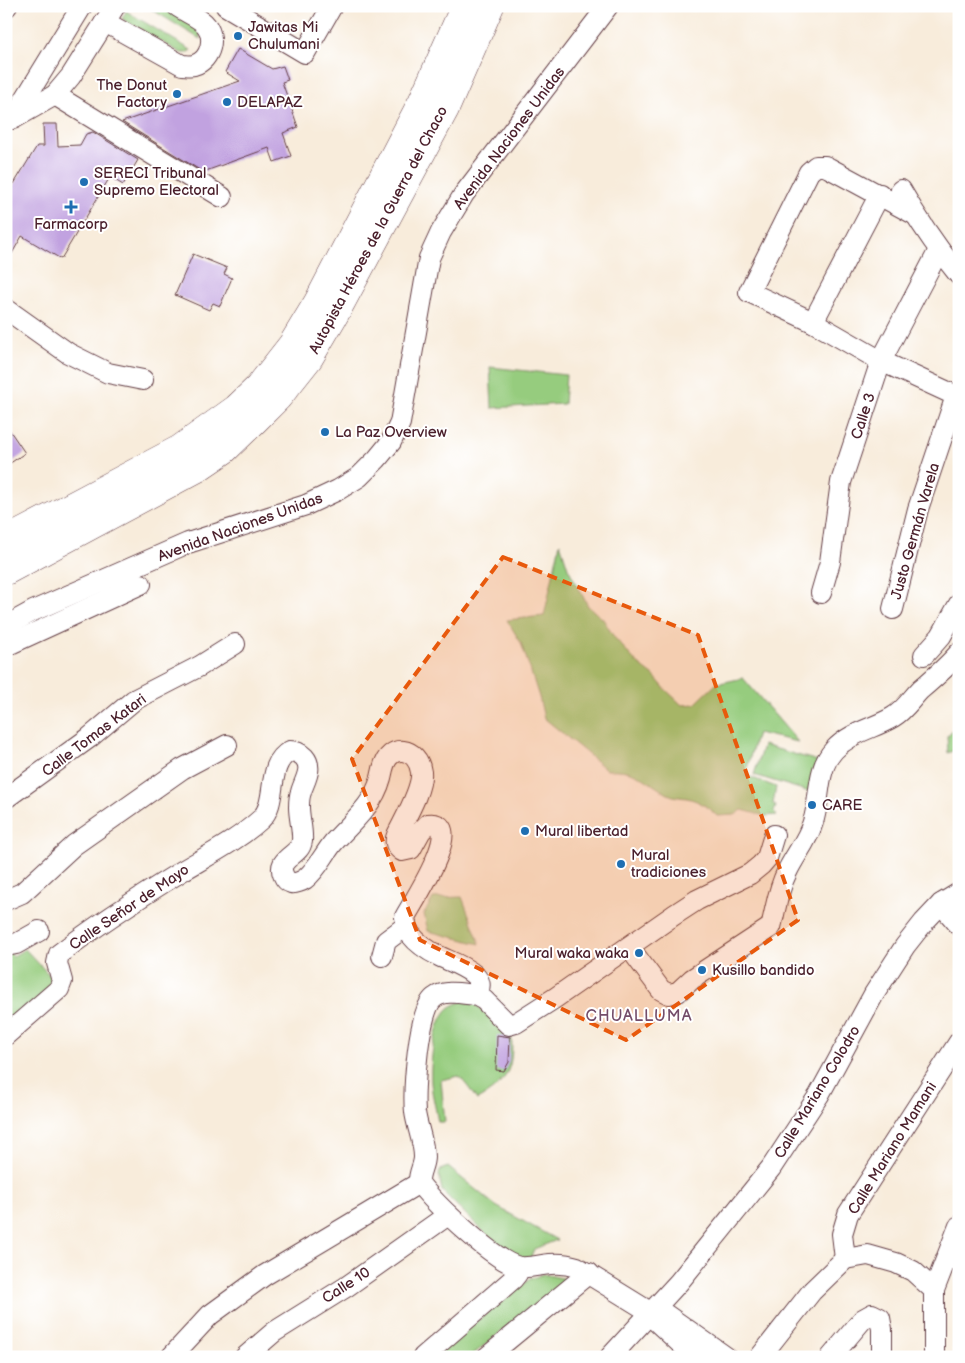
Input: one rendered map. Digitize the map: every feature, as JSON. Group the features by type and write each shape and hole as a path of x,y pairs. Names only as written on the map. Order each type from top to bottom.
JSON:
{"highway":[{"name":"Autopista Héroes de la Guerra del Chaco","path":"6,541 180,449 236,409 259,386 292,345 318,302 422,102 465,6"},
{"name":"Autopista Héroes de la Guerra del Chaco","path":"6,571 196,469 224,450 278,397 309,358 336,312 444,109 490,6"}],"street":[{"path":"10,124 82,6"},
{"path":"10,124 55,95 71,76 110,14 182,65 193,65 202,60 209,52 211,39 209,31 204,24 177,6"},
{"path":"226,6 305,53 332,6"},
{"name":"Avenida Naciones Unidas","path":"6,626 33,611 188,543 306,505 338,490 359,477 377,459 391,442 400,423 429,258 441,232 470,186 608,6"},
{"path":"55,95 222,197"},
{"path":"914,214 825,166 816,166 812,168 805,180 749,292 813,322 881,361 957,397"},
{"path":"900,190 914,214 959,275"},
{"path":"813,322 880,194"},
{"name":"Calle 3","path":"821,593 830,562 841,482 881,361 939,250"},
{"path":"6,309 76,357 108,373 142,380"},
{"name":"Justo Germán Varela","path":"893,609 918,509 957,397"},
{"path":"6,646 141,584"},
{"path":"924,655 941,636 959,604"},
{"name":"Calle Tomas Katari","path":"6,798 89,738 134,700 200,666 235,644"},
{"path":"628,947 661,990 672,994 678,992 692,979 771,927 781,884 814,821 822,775 828,756 835,748 858,731 892,718 903,710 959,653"},
{"path":"6,900 22,893 74,845 182,769 227,745"},
{"name":"Calle Señor de Mayo","path":"6,1035 59,989 62,982 56,963 59,954 112,916 236,838 263,817 269,802 276,769 280,760 290,752 300,754 306,759 308,766 308,774 300,794 299,807 302,841 300,849 283,863 282,868 286,880 291,883 304,879 313,872 332,845 370,801 377,788 388,756 399,750 405,751 412,754 417,761 421,771 420,783 397,835 396,844 398,849 402,851 411,849 421,831 428,824 437,824 441,827 443,836 438,856 405,917 406,926"},
{"path":"695,1357 657,1322 650,1312 589,1273 566,1264 518,1267 492,1252 448,1214 419,1183 418,1177 424,1160 424,1150 415,1113 415,1090 425,1012 430,1002 442,994 475,994 496,1011 509,1026 555,998 697,900 735,882 761,865 766,858 774,835"},
{"name":"Calle Mariano Colodro","path":"610,1357 679,1282 771,1168 819,1094 879,986 905,946 941,904 959,893"},
{"path":"941,904 959,925"},
{"path":"382,956 386,941 406,926 410,934 419,943 439,956 462,966 475,976 480,989 475,994"},
{"path":"6,946 16,944 39,930"},
{"name":"Calle Mariano Mamani","path":"846,1259 842,1234 848,1214 959,1042"},
{"path":"171,1357 210,1315 265,1275 419,1183"},
{"name":"Calle 10","path":"245,1357 274,1332 346,1287 448,1214"},
{"path":"934,1357 934,1290 958,1232"},
{"path":"760,1357 812,1291 846,1259 868,1255 896,1263 913,1271 934,1290"},
{"path":"423,1357 513,1279 517,1274 518,1267"},
{"path":"489,1356 589,1273"},
{"path":"650,1312 665,1314 726,1357"},
{"path":"831,1357 863,1319 872,1314 880,1318 882,1357"}],"highlighted area":[{"path":"503,557 698,635 798,920 626,1040 420,940 352,759"}],"green space":[{"path":"146,6 162,6 195,26 200,32 200,39"},
{"path":"126,11 191,50 181,53 122,19"},
{"path":"490,367 566,375 564,404 492,408"},
{"path":"560,543 568,568 588,606 603,619 614,637 637,663 654,676 682,705 695,704 716,684 743,678 798,742 757,733 745,775 776,787 773,804 776,806 774,812 777,815 765,816 742,810 735,815 717,816 700,803 692,799 670,795 634,773 607,770 544,718 521,643 507,620 544,616"},
{"path":"959,723 959,749 948,753 947,736"},
{"path":"763,745 818,761 810,792 754,775"},
{"path":"462,897 480,944 428,931 424,914 433,898"},
{"path":"25,949 56,982 14,1025 6,1018 6,956 10,952 13,956"},
{"path":"463,1001 473,1003 511,1029 512,1053 510,1063 507,1072 497,1087 477,1100 459,1076 441,1080 445,1122 438,1122 431,1083 431,1065 436,1033 439,1023 449,1008"},
{"path":"448,1167 496,1206 557,1240 534,1249 530,1260 523,1259 488,1236 442,1191 440,1170"},
{"path":"543,1274 567,1279 470,1357 431,1357 530,1279"}],"building":[{"path":"238,49 272,69 283,66 288,80 282,82 298,127 283,133 291,156 274,162 269,148 203,172 122,122 240,81 225,72"},
{"path":"43,124 57,124 58,146 80,145 86,134 93,132 138,160 123,185 110,177 61,259 22,236 6,264 6,197 37,146 44,146"},
{"path":"193,254 227,268 224,274 232,278 220,306 213,303 209,310 175,295"},
{"path":"6,425 25,453 6,466"},
{"path":"497,1035 510,1037 509,1062 504,1071 496,1070"}],"place":[{"name":"Jawitas Mi Chulumani","path":"238,36"},
{"name":"The Donut Factory","path":"177,94"},
{"name":"DELAPAZ","path":"227,102"},
{"name":"SERECI Tribunal Supremo Electoral","path":"84,182"},
{"name":"Farmacorp","path":"71,207"},
{"name":"La Paz Overview","path":"325,432"},
{"name":"CARE","path":"812,805"},
{"name":"Mural libertad","path":"525,831"},
{"name":"Mural tradiciones","path":"621,864"},
{"name":"Mural waka waka","path":"639,953"},
{"name":"Kusillo bandido","path":"702,970"}],"district":[{"name":"CHUALLUMA","path":"639,1015"}]}
